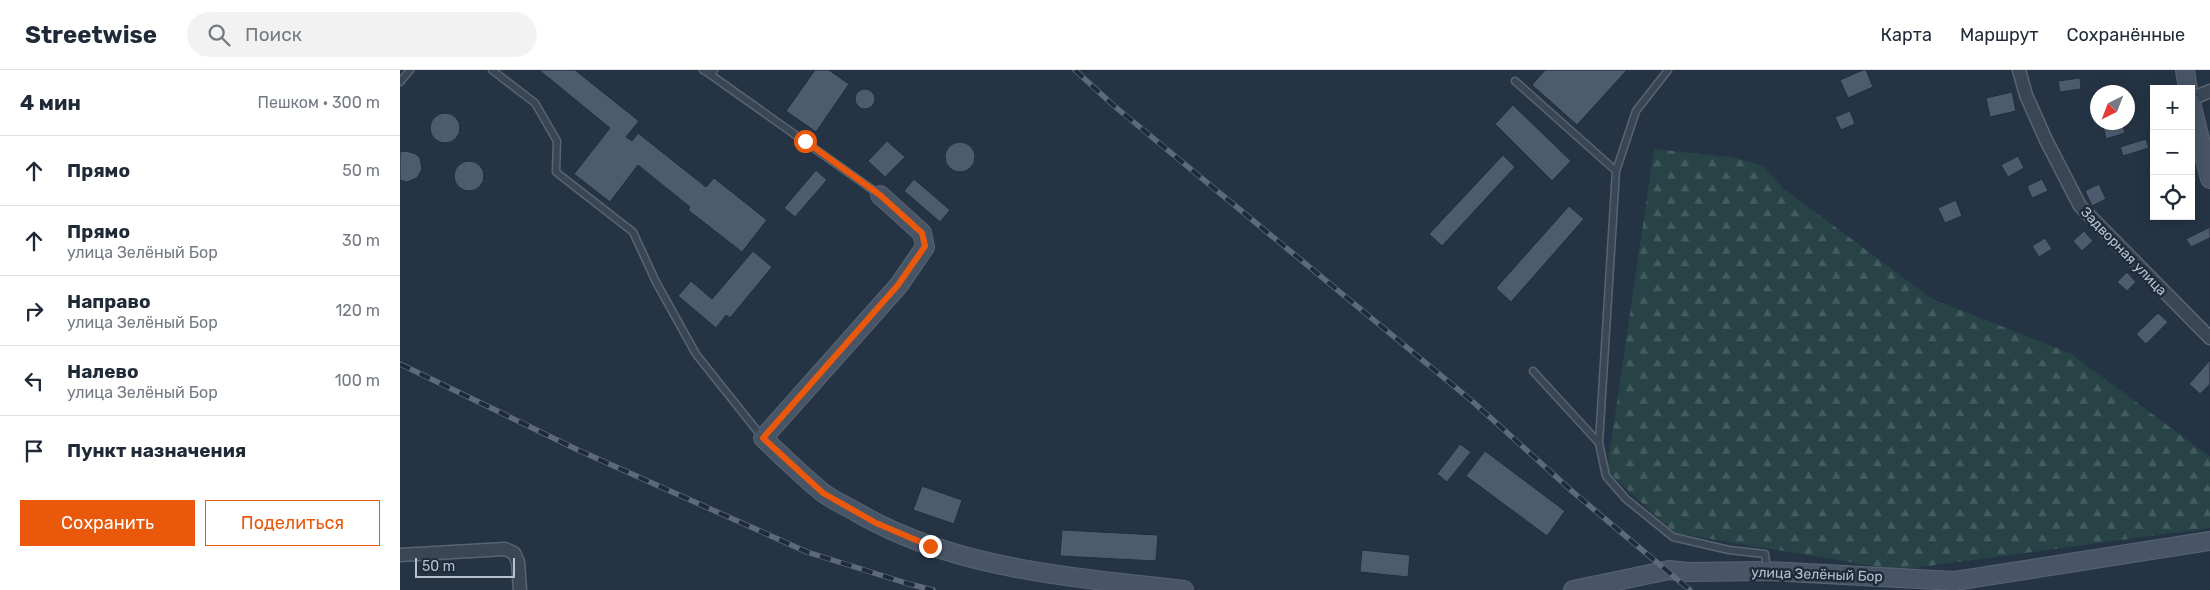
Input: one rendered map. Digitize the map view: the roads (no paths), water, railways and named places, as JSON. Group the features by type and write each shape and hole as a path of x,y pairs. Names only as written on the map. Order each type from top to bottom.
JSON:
{"street":[{"name":"Задворная улица","path":"2019,70 2026,95 2046,140 2080,206 2210,338"},
{"path":"2185,70 2187,85"},
{"path":"2195,97 2210,91"},
{"path":"2195,120 2210,179"},
{"path":"880,195 922,233 925,246 898,285 763,438 823,493 876,523 930,546 991,563 1050,575 1184,590"},
{"name":"улица Зелёный Бор","path":"1573,590 1665,570 1688,572 1767,571 1954,581 2210,541"},
{"path":"400,555 505,549 514,553 518,562 520,590"}],"lane":[{"path":"400,82 410,70"},
{"path":"492,70 535,103 557,141 556,172 632,232 656,282 696,354 763,438"},
{"path":"703,70 712,73 880,195"},
{"path":"1668,70 1636,111 1616,172 1599,442 1606,476 1626,499 1673,536 1729,550 1765,554 1767,571"},
{"path":"1515,81 1616,172"},
{"path":"1533,371 1599,442"}],"railway":[{"path":"1075,70 1113,105 1472,401 1573,492 1690,590"},
{"path":"400,364 578,450 807,552 933,590"}]}
